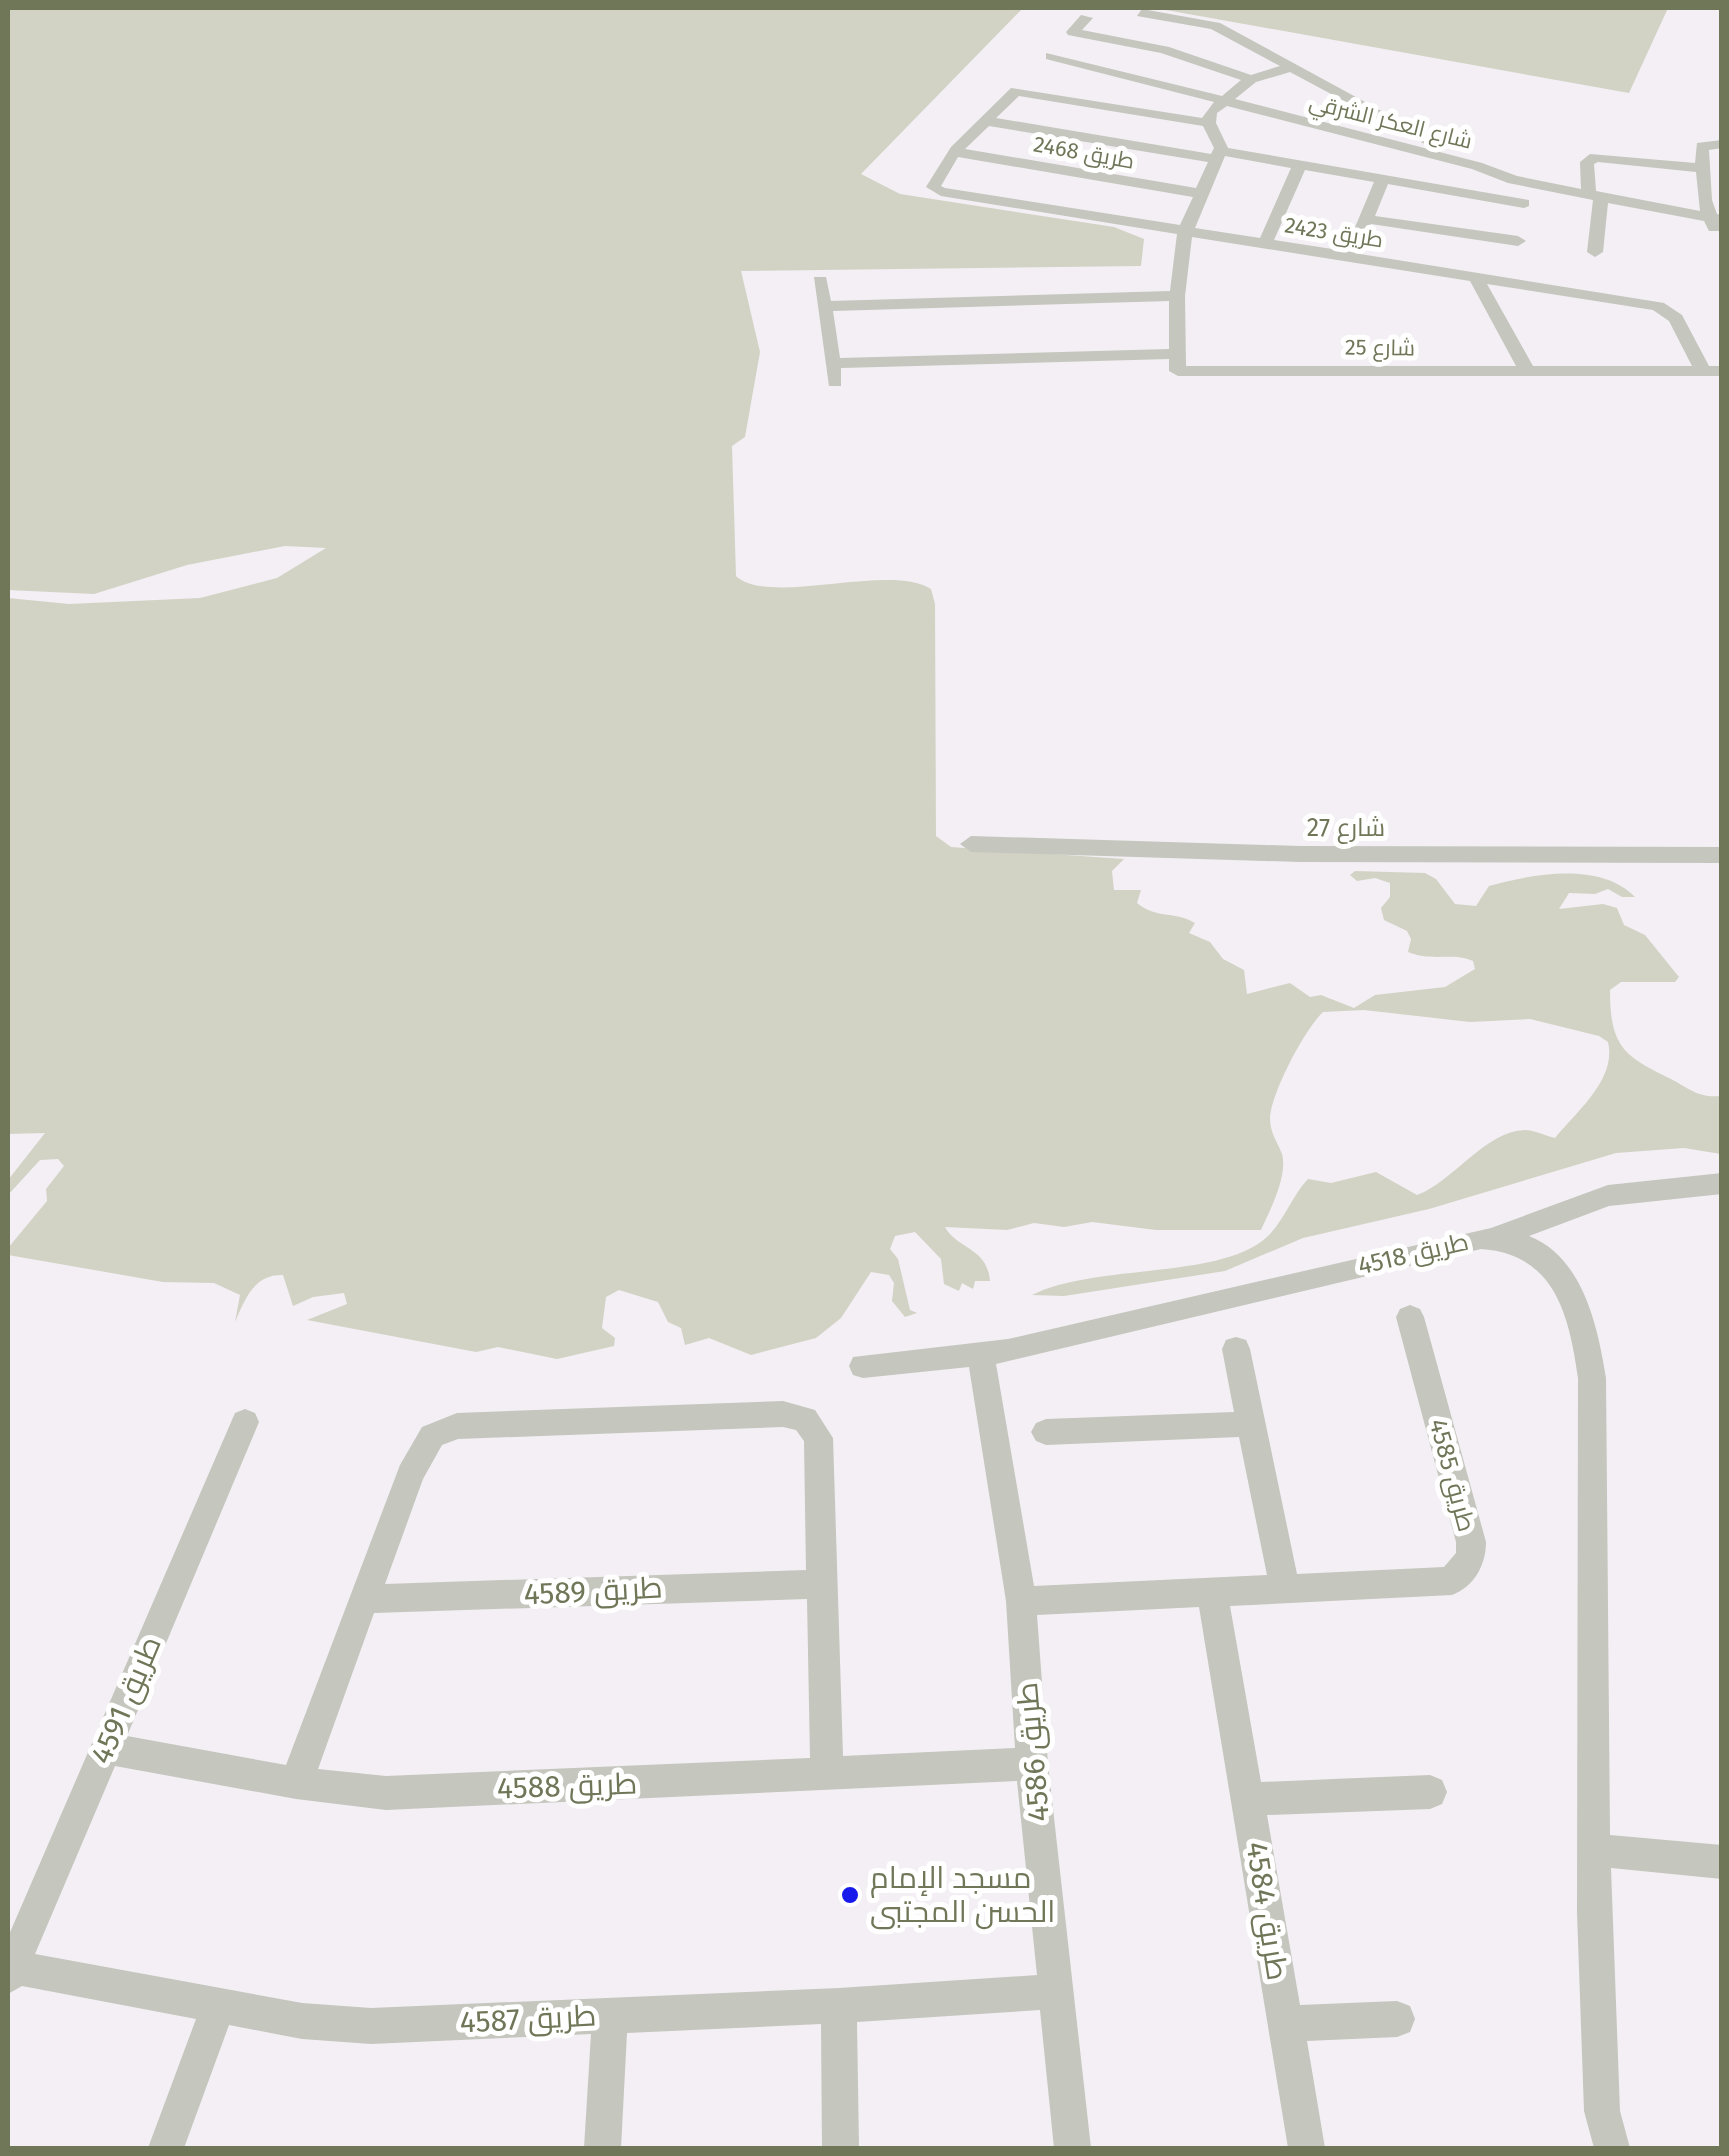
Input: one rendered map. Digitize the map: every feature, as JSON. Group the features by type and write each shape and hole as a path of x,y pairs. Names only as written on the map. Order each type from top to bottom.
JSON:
{"street":[{"path":"1142,13 1211,24 1477,166"},
{"path":"958,152 1086,18"},
{"path":"1074,32 1164,50 1251,79"},
{"name":"شارع العكر الشرقي","path":"1040,67 1222,100 1477,166 1527,183 1714,219"},
{"path":"832,363 1176,354 1176,296 1186,232 1219,155 1220,138 1209,122 1210,112 1251,79 1291,67"},
{"path":"1016,91 1209,122"},
{"path":"1297,120 1304,112 1348,95"},
{"name":"طريق 2468","path":"986,121 1524,202"},
{"path":"1722,144 1702,146 1701,168 1714,219 1722,234"},
{"name":"طريق 2468","path":"958,152 1203,194"},
{"name":"طريق 2423","path":"958,152 933,182 940,192 1476,278 1515,262 1658,306 1676,318 1717,372"},
{"path":"1595,252 1595,196 1588,162 1595,157 1701,168"},
{"path":"1265,244 1299,166"},
{"path":"1350,258 1382,180"},
{"path":"1366,218 1515,262 1527,183"},
{"path":"1476,278 1528,373"},
{"path":"820,280 835,382"},
{"path":"824,306 1176,296"},
{"name":"شارع 25","path":"1176,354 1176,368 1186,373 1313,368 1717,372"},
{"name":"شارع 27","path":"971,844 1310,854 1722,855"},
{"path":"1496,1237 1608,1196 1722,1183"},
{"name":"طريق 4518","path":"864,1366 980,1356 1496,1237 1530,1246 1556,1270 1574,1298 1588,1339 1594,1435 1598,2028 1602,2111 1612,2148"},
{"name":"طريق 4585","path":"1022,1601 1440,1583 1464,1571 1471,1558 1466,1518 1410,1317"},
{"path":"1236,1349 1285,1590"},
{"name":"طريق 4586","path":"980,1356 1022,1601 1032,1764 1072,2148"},
{"path":"296,1783 410,1474 423,1447 444,1430 764,1414 796,1414 813,1427 818,1438 827,1775"},
{"name":"طريق 4591","path":"10,1972 244,1422"},
{"path":"1046,1432 1251,1424"},
{"name":"طريق 4589","path":"366,1599 820,1584"},
{"name":"طريق 4584","path":"1212,1592 1307,2148"},
{"name":"طريق 4588","path":"106,1748 296,1783 386,1793 1032,1764"},
{"path":"1248,1799 1430,1792"},
{"path":"1594,1850 1722,1862"},
{"name":"طريق 4587","path":"10,1972 302,2021 371,2026 839,2006 1057,1991"},
{"path":"166,2148 219,2006"},
{"path":"839,2006 840,2148"},
{"path":"604,2148 610,2015"},
{"path":"1286,2024 1397,2019"}],"shaded area":[{"path":"8,8 1023,8 861,174 900,194 1114,227 1144,239 1141,266 741,271 760,352 745,437 732,446 736,576 752,584 775,587 888,580 931,589 935,604 936,836 951,847 1124,859 1112,871 1114,890 1141,890 1137,903 1144,908 1195,923 1189,933 1210,942 1223,959 1244,970 1247,994 1290,983 1310,997 1321,995 1354,1008 1375,995 1445,987 1475,969 1473,961 1465,958 1408,952 1411,939 1407,931 1384,920 1381,908 1390,897 1390,883 1375,878 1357,881 1350,875 1355,871 1425,873 1436,879 1455,904 1476,906 1489,886 1545,875 1585,875 1620,886 1635,897 1622,897 1608,889 1595,894 1569,893 1559,909 1603,904 1617,908 1624,925 1645,935 1679,977 1675,982 1621,982 1610,990 1613,1024 1622,1047 1641,1063 1694,1092 1721,1096 1721,1154 1684,1148 1616,1153 1429,1209 1303,1238 1225,1271 1064,1296 1032,1295 1089,1278 1190,1266 1248,1250 1274,1229 1308,1179 1331,1183 1376,1172 1417,1195 1510,1133 1529,1130 1555,1138 1593,1094 1607,1069 1608,1042 1599,1036 1530,1019 1470,1022 1364,1010 1323,1012 1298,1047 1272,1106 1270,1123 1282,1154 1283,1172 1261,1230 1156,1230 1092,1222 1064,1227 1034,1223 1007,1230 945,1227 984,1261 988,1270 990,1281 975,1281 973,1289 962,1283 959,1291 944,1284 941,1259 915,1232 895,1236 890,1249 898,1259 910,1310 917,1313 905,1317 892,1301 894,1283 889,1275 871,1272 841,1318 816,1338 751,1355 709,1338 685,1345 681,1328 668,1322 658,1302 619,1290 606,1297 602,1328 615,1338 614,1346 557,1359 498,1347 476,1352 307,1320 347,1304 344,1293 313,1297 293,1306 283,1275 258,1283 235,1322 240,1295 214,1283 163,1282 8,1255 8,1248 47,1201 46,1189 64,1166 58,1159 40,1160 8,1195 8,1180 45,1133 8,1134 8,598 69,604 200,598 277,578 326,548 285,546 187,565 94,594 8,590"},
{"path":"1155,8 1668,8 1629,93"}],"place":[{"name":"مسجد الإمام الحسن المجتبى","path":"850,1895"}]}
